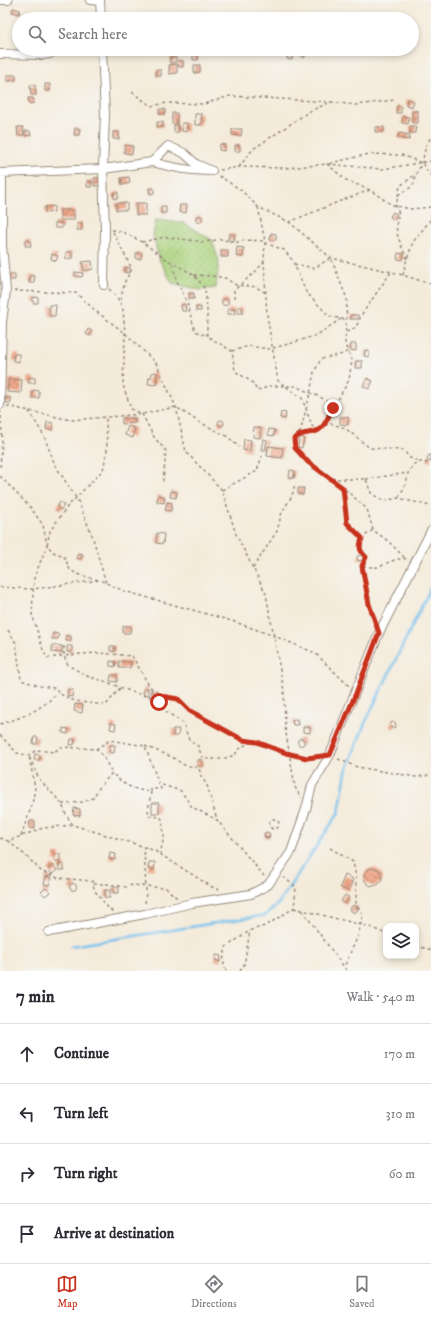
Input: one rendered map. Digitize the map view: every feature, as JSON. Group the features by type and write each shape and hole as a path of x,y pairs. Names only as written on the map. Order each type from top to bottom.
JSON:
{"street":[{"path":"0,0 8,0"},
{"path":"90,0 100,1 101,12"},
{"path":"0,54 12,54"},
{"path":"102,56 105,114 103,169 105,229 104,286"},
{"path":"152,162 168,146 184,153 196,164 212,171"},
{"path":"0,405 2,322 6,291 2,245 1,173 103,169 152,162 172,168 194,171 212,171"},
{"path":"49,932 145,914 192,903 251,894 268,885 290,852 306,808 312,785 330,755 379,633 431,531"}],"path":[{"path":"132,92 150,106 167,103 204,104 230,96 331,102 356,106 395,100"},
{"path":"239,167 253,149 310,111 331,102"},
{"path":"398,195 413,186 416,174 422,163 426,145 431,137"},
{"path":"212,171 239,167 287,168 327,164 369,154 402,155 422,163 431,176"},
{"path":"327,164 382,169 431,161"},
{"path":"327,164 346,180 370,190 392,205 411,209 431,207"},
{"path":"212,171 241,190 258,207 289,222 331,258 403,275 431,284"},
{"path":"407,259 397,235 396,221 399,214 396,206 400,186 416,174"},
{"path":"289,222 370,190"},
{"path":"258,207 265,242 264,262 267,316 278,380 302,398 312,426 317,432"},
{"path":"403,275 413,242 431,219"},
{"path":"120,302 125,281 132,269 113,230 123,232 142,242 172,263 194,275 205,289 207,336"},
{"path":"142,242 165,237 204,242 222,239 234,243 245,240 265,242 284,250 294,264 306,292 329,316 346,320"},
{"path":"294,264 314,268 331,258"},
{"path":"321,429 349,380 352,360 345,345 347,299 331,258"},
{"path":"234,299 234,290 242,285 264,262"},
{"path":"172,263 176,279 187,302 195,331 207,336 232,351 249,346 269,349 317,335 341,318"},
{"path":"346,332 356,327 362,314 391,272"},
{"path":"194,275 225,278 236,285 256,287 266,293"},
{"path":"104,286 117,297 123,310 125,333 123,385 131,409 142,414 154,437 166,451 163,482"},
{"path":"6,291 76,293 125,333 156,363 176,408 186,452 222,490 236,534 266,594 284,691 285,728 296,787 306,808"},
{"path":"232,351 235,371 253,383 257,391 270,386 295,386 310,394 320,397 334,406"},
{"path":"300,434 314,372 321,359 343,354 348,351"},
{"path":"0,467 2,440 0,405 71,420 142,414 176,408 199,422 227,436 239,447"},
{"path":"28,411 44,436 55,465 76,497 92,535 106,583"},
{"path":"106,417 107,450 103,470 67,506 50,531 48,545 34,578 32,614 43,650 47,658 100,653 132,656 152,688 161,696 178,699 190,711 243,740 257,742 307,758 330,755 357,767 416,777 431,775"},
{"path":"406,559 387,540 373,530 368,509 331,478 308,462 295,448 294,439 300,434 317,432 329,424 345,428 370,448 403,450 410,458 421,462 431,463"},
{"path":"222,490 257,471 262,456"},
{"path":"398,498 406,484 408,473 414,464 421,462"},
{"path":"331,478 366,479 408,473"},
{"path":"0,476 30,508 43,525 48,545 53,552 64,556 70,570 77,574 100,580 124,591 232,621 315,653 356,693"},
{"path":"366,479 371,493 383,501 398,498 431,506"},
{"path":"253,568 277,531 282,512 292,496 295,484"},
{"path":"343,488 347,523 362,538"},
{"path":"373,530 362,538 359,547 366,557 362,566 369,604 379,633"},
{"path":"362,566 376,567 389,561 406,559 416,560"},
{"path":"0,587 33,589 100,580"},
{"path":"8,630 16,643 21,680 40,686 55,688 59,694 74,700 106,705 122,687"},
{"path":"64,646 64,656 68,665 89,677 122,687 135,694 149,697 152,688"},
{"path":"0,724 18,719 37,710 58,692"},
{"path":"161,696 159,702 164,710 182,724 189,740 198,746 202,757 206,760 222,759 235,755 238,750 248,743 257,742"},
{"path":"0,735 17,753 29,756"},
{"path":"29,756 36,750 54,752 61,747 96,749 110,740 145,746 172,757 184,765 199,768 201,776 207,785 217,820"},
{"path":"145,746 161,789 151,789 148,810 149,816 160,817 162,819 164,837 160,854"},
{"path":"96,749 105,759 112,773 119,781 138,790 150,792"},
{"path":"29,756 40,779 62,804 66,815 73,825"},
{"path":"21,837 32,805 35,788 29,756"},
{"path":"62,804 83,802 92,798 112,773"},
{"path":"159,784 181,791 192,807 217,820 269,882"},
{"path":"276,819 278,825 276,828 270,828 269,821 276,819"},
{"path":"8,841 43,828 73,825 144,846 160,854 212,887 226,892"},
{"path":"0,838 8,841 41,871 58,878 92,881 95,891 109,909 122,918"},
{"path":"144,846 146,886 145,914"},
{"path":"330,848 353,862 356,877 356,902 363,915 358,936 344,967"},
{"path":"286,880 296,887 294,908"},
{"path":"93,884 166,888 177,898"},
{"path":"226,971 223,961 226,947 251,930 265,926 294,908 361,925 383,933"},
{"path":"302,910 347,971"},
{"path":"240,971 244,965 251,930"},
{"path":"419,947 425,950 431,950"}],"green space":[{"path":"156,220 184,223 212,240 219,261 216,288 200,290 172,283 159,259 153,235"}],"building":[{"path":"13,8 20,10 20,12 12,12"},
{"path":"193,56 198,56 198,60 193,60"},
{"path":"287,56 292,56 292,60 287,59"},
{"path":"170,57 176,57 176,62 170,63"},
{"path":"178,61 183,61 183,67 179,67"},
{"path":"177,64 177,73 169,74 169,65"},
{"path":"194,65 200,65 200,72 194,73"},
{"path":"156,70 161,70 161,76 156,76"},
{"path":"7,75 16,75 16,80 7,81"},
{"path":"45,84 50,84 50,91 45,91"},
{"path":"30,85 35,85 36,95 31,95"},
{"path":"28,98 33,98 34,103 29,104"},
{"path":"407,99 414,101 412,107 406,105"},
{"path":"397,106 401,106 401,113 396,113"},
{"path":"159,109 165,109 165,114 159,114"},
{"path":"412,111 418,111 418,123 412,123"},
{"path":"172,113 177,113 177,124 172,124"},
{"path":"195,114 202,114 201,125 195,125"},
{"path":"403,116 409,117 408,124 402,123"},
{"path":"157,122 163,122 163,127 157,127"},
{"path":"182,123 187,123 187,132 182,131"},
{"path":"174,125 178,125 179,132 174,132"},
{"path":"410,126 416,126 415,133 410,133"},
{"path":"17,127 23,127 24,135 18,136"},
{"path":"375,127 384,127 384,132 375,132"},
{"path":"75,128 80,129 79,135 74,135"},
{"path":"232,129 242,129 241,136 232,135"},
{"path":"25,131 30,131 31,135 25,136"},
{"path":"113,132 119,132 119,139 113,139"},
{"path":"399,133 410,135 409,140 398,138"},
{"path":"220,144 225,145 224,151 219,150"},
{"path":"125,145 133,146 132,154 124,153"},
{"path":"235,145 240,145 240,151 235,151"},
{"path":"129,177 130,183 122,185 121,178"},
{"path":"94,178 100,178 100,186 94,186"},
{"path":"87,181 92,181 91,187 87,187"},
{"path":"149,188 154,188 154,193 150,194"},
{"path":"118,192 118,198 114,199 113,193"},
{"path":"116,203 127,203 127,210 116,210"},
{"path":"136,203 146,203 146,215 136,215"},
{"path":"180,205 187,205 186,213 179,212"},
{"path":"54,206 54,212 45,213 45,207"},
{"path":"161,206 166,206 166,213 161,213"},
{"path":"60,210 74,210 74,220 60,220"},
{"path":"393,212 397,214 394,220 390,217"},
{"path":"199,216 202,219 199,222 196,219"},
{"path":"55,223 62,223 62,228 55,228"},
{"path":"77,223 82,223 82,230 77,230"},
{"path":"271,233 276,234 276,240 270,240"},
{"path":"229,234 235,234 234,241 228,240"},
{"path":"25,240 30,240 31,246 25,246"},
{"path":"237,247 244,248 243,257 236,256"},
{"path":"221,250 228,250 228,257 221,257"},
{"path":"66,252 72,252 72,258 66,259"},
{"path":"136,253 142,253 141,259 136,259"},
{"path":"398,253 404,254 403,260 397,259"},
{"path":"52,254 58,256 56,261 51,259"},
{"path":"92,261 93,269 84,271 82,262"},
{"path":"125,267 130,268 129,273 124,272"},
{"path":"75,272 83,273 82,277 75,276"},
{"path":"10,274 15,274 15,280 9,280"},
{"path":"30,275 35,276 34,283 29,283"},
{"path":"189,293 194,293 194,299 189,299"},
{"path":"38,297 38,303 33,303 32,298"},
{"path":"225,299 228,302 225,305 222,302"},
{"path":"185,304 186,311 182,311 181,305"},
{"path":"49,305 56,305 55,316 49,316"},
{"path":"196,307 201,307 201,311 196,311"},
{"path":"238,307 242,307 243,313 238,313"},
{"path":"228,309 235,309 235,314 228,314"},
{"path":"350,315 358,315 358,319 350,319"},
{"path":"88,329 92,331 90,336 86,334"},
{"path":"351,344 356,344 356,351 350,350"},
{"path":"365,350 369,351 369,357 364,356"},
{"path":"14,354 19,354 19,362 13,361"},
{"path":"356,361 362,361 362,368 355,368"},
{"path":"152,372 157,373 156,385 148,384 149,377 151,378"},
{"path":"29,377 35,378 35,383 28,383"},
{"path":"367,378 373,381 369,389 363,386"},
{"path":"9,379 22,380 21,393 7,392"},
{"path":"33,390 39,391 39,398 32,398"},
{"path":"5,398 11,398 11,403 5,403"},
{"path":"281,412 286,413 285,419 280,418"},
{"path":"340,417 348,417 348,425 340,424"},
{"path":"122,418 135,418 135,423 122,424"},
{"path":"221,420 224,423 221,426 218,423"},
{"path":"47,422 53,423 53,430 46,429"},
{"path":"128,426 135,428 133,438 125,435"},
{"path":"254,427 261,428 260,438 253,437"},
{"path":"269,429 275,430 274,436 268,435"},
{"path":"299,437 304,438 302,448 298,447"},
{"path":"244,439 251,440 250,451 243,450"},
{"path":"263,439 267,440 265,450 261,450"},
{"path":"268,446 283,448 282,458 267,456"},
{"path":"429,455 431,455 431,462 427,459"},
{"path":"290,470 295,471 294,478 289,478"},
{"path":"298,488 304,488 303,495 298,494"},
{"path":"171,491 177,492 176,498 170,497"},
{"path":"158,495 165,497 164,503 157,502"},
{"path":"60,502 64,505 61,510 57,507"},
{"path":"167,502 172,503 171,511 165,510"},
{"path":"157,533 164,534 163,544 156,543"},
{"path":"78,553 83,554 81,559 76,558"},
{"path":"360,555 363,558 360,561 357,558"},
{"path":"123,626 131,626 130,633 123,633"},
{"path":"53,633 59,634 58,639 52,639"},
{"path":"66,635 71,636 71,641 66,641"},
{"path":"52,645 62,646 62,653 52,652"},
{"path":"67,646 72,646 72,652 67,652"},
{"path":"110,646 115,646 115,652 110,651"},
{"path":"110,661 116,662 115,667 110,666"},
{"path":"119,661 131,662 130,668 119,668"},
{"path":"111,675 117,675 117,682 110,681"},
{"path":"144,688 148,688 148,695 143,694"},
{"path":"68,689 73,690 72,697 67,696"},
{"path":"151,692 157,693 156,700 151,700"},
{"path":"75,704 83,705 82,713 74,711"},
{"path":"297,719 298,725 293,725 292,720"},
{"path":"393,722 396,725 393,728 390,725"},
{"path":"111,723 116,724 115,730 110,729"},
{"path":"303,727 310,727 310,733 303,732"},
{"path":"63,728 69,729 68,734 63,733"},
{"path":"173,729 179,729 178,736 173,736"},
{"path":"34,737 38,737 37,744 33,744"},
{"path":"301,738 304,739 304,745 301,746 298,745 297,742 298,739"},
{"path":"71,739 75,739 74,745 70,745"},
{"path":"110,745 115,745 114,753 109,752"},
{"path":"35,754 40,755 40,760 34,760"},
{"path":"200,759 203,760 203,766 200,767 197,766 196,763 197,760"},
{"path":"152,803 159,803 159,813 152,813"},
{"path":"74,808 80,809 80,816 73,815"},
{"path":"30,821 35,821 35,829 29,828"},
{"path":"267,832 270,835 267,838 264,835"},
{"path":"110,853 116,854 115,860 109,859"},
{"path":"54,854 60,854 60,861 54,861"},
{"path":"149,862 155,862 154,870 148,869"},
{"path":"59,864 64,864 64,870 59,870"},
{"path":"53,865 57,870 52,874 48,869"},
{"path":"373,868 379,871 382,877 379,883 373,886 367,883 364,877 367,871"},
{"path":"345,875 353,879 349,891 340,887"},
{"path":"46,876 52,878 49,885 44,884"},
{"path":"73,883 76,884 76,890 73,891 70,890 69,887 70,884"},
{"path":"113,887 119,887 119,893 113,893"},
{"path":"46,888 50,892 45,896 41,892"},
{"path":"105,890 110,890 110,898 105,898"},
{"path":"345,895 349,897 346,904 341,901"},
{"path":"354,906 357,909 354,912 351,909"},
{"path":"216,955 221,956 220,962 215,960"}],"waterway":[{"path":"71,946 266,915 278,904 339,812 346,772 365,723 431,587"}],"route":[{"path":"159,702 161,696 178,699 190,711 243,740 257,742 286,753 307,758 330,755 379,633 369,604 362,566 366,557 359,547 362,538 347,523 343,488 308,462 295,448 294,439 300,434 317,432 321,429 333,408"}]}
